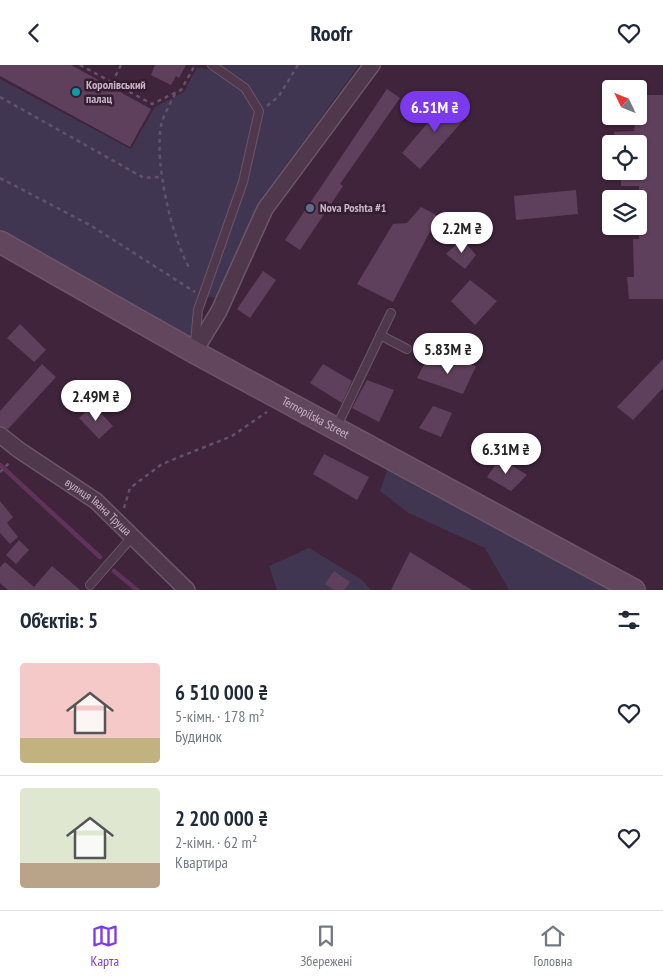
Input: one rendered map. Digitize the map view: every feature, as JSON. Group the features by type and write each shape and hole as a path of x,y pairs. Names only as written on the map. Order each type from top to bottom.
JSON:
{"street":[{"path":"194,352 219,311 265,209 372,65"},
{"name":"Ternopilska Street","path":"0,242 194,352 634,590"},
{"name":"вулиця Івана Труша","path":"0,435 19,450 96,501 187,590"}],"lane":[{"path":"194,352 198,310 243,182 259,111 245,88 212,65"},
{"path":"336,428 391,313"},
{"path":"380,335 407,349"},
{"path":"90,585 133,536"}],"path":[{"path":"80,65 152,104 175,95 182,90 195,65"},
{"path":"112,83 121,65"},
{"path":"259,111 279,96 298,65"},
{"path":"175,95 161,126 160,177 181,255 190,269"},
{"path":"0,97 144,178 160,177"},
{"path":"0,178 90,225 202,297"},
{"path":"123,512 130,488 162,464 232,436 272,408"},
{"path":"0,472 6,467"}],"shaded area":[{"path":"217,65 359,65 257,206 218,297 202,297 194,352 0,242 0,79 131,149 155,107 184,92 197,67 214,71"},
{"path":"390,462 614,590 509,590 485,548 409,513 380,491"},
{"path":"309,548 362,580 371,590 277,590 269,566"}],"building":[{"name":"Королівський палац","path":"0,65 71,65 151,109 130,147 0,76"},
{"path":"155,65 186,65 179,78 176,76 171,85 151,75"},
{"path":"387,89 400,98 340,184 343,186 300,250 285,240"},
{"path":"648,95 663,95 663,299 629,299 627,277 634,277 633,239 639,239 639,235 647,235 647,190 639,190 639,186 621,186 621,180 647,180 647,135 614,135 614,132 634,131 635,125 648,125"},
{"path":"450,97 469,114 420,169 402,153"},
{"path":"576,190 578,214 516,220 514,196"},
{"path":"421,207 438,216 393,302 357,284 393,224 407,223"},
{"path":"462,239 476,255 465,269 446,254"},
{"path":"263,271 276,280 250,318 237,309"},
{"path":"470,280 497,301 475,325 451,301"},
{"path":"20,324 46,350 34,362 7,338"},
{"path":"663,359 663,388 633,420 617,407"},
{"path":"456,360 476,366 463,394 417,378 426,361 452,366"},
{"path":"42,364 56,377 8,429 0,426 0,411"},
{"path":"323,364 352,381 342,403 310,383"},
{"path":"367,380 394,390 379,422 352,408"},
{"path":"93,405 113,426 99,439 79,418"},
{"path":"433,406 452,413 441,437 419,428"},
{"path":"324,454 369,477 357,500 313,474"},
{"path":"500,458 527,475 511,491 487,477"},
{"path":"0,501 13,517 7,523 18,537 10,544 0,533"},
{"path":"19,540 29,550 16,564 6,555"},
{"path":"410,552 472,590 391,590"},
{"path":"5,562 34,587 52,566 80,590 8,590 0,583 0,567"},
{"path":"334,571 350,582 344,590 334,590 325,584"}],"waterway":[{"path":"0,465 100,557"},
{"path":"114,571 137,590"}],"place":[{"name":"Королівський палац","path":"76,92"},
{"name":"Nova Poshta #1","path":"310,208"}]}
